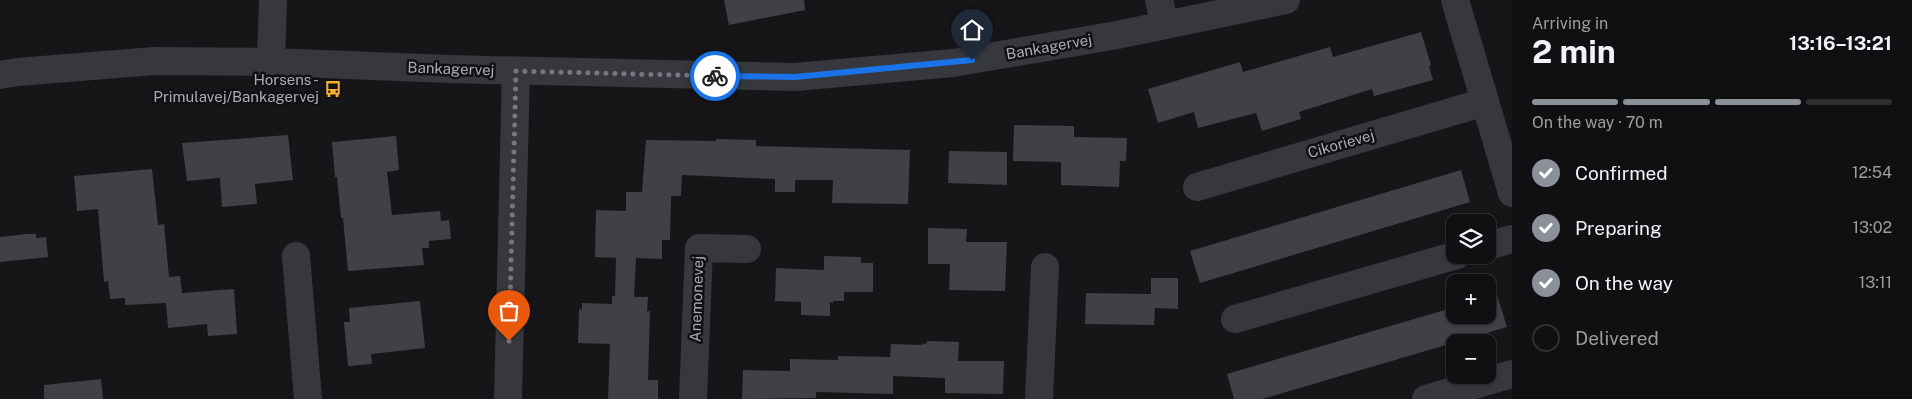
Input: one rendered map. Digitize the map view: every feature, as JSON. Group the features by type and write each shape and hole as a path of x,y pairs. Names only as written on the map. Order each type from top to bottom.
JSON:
{"street":[{"path":"271,62 273,0"},
{"name":"Bankagervej","path":"0,75 154,62 271,62 516,71 795,77 954,63 1117,35 1162,13 1286,0"},
{"path":"1455,0 1512,193"},
{"path":"508,399 516,71"},
{"name":"Cikorievej","path":"1197,187 1485,102"},
{"path":"1496,244 1512,239"},
{"name":"Anemonevej","path":"693,399 699,248 747,249"},
{"path":"296,256 308,399"},
{"path":"1235,319 1446,258"},
{"path":"1039,399 1045,267"},
{"path":"1426,399 1512,374"}],"building":[{"path":"724,0 804,0 805,10 729,25"},
{"path":"1421,32 1431,65 1429,66 1433,80 1374,96 1372,89 1299,112 1301,119 1262,131 1256,113 1198,128 1194,112 1158,123 1148,89 1240,62 1243,72 1330,47 1333,57"},
{"path":"1014,125 1074,126 1074,137 1127,138 1126,161 1120,161 1119,187 1061,185 1061,162 1013,161"},
{"path":"288,135 293,180 255,184 257,204 222,207 220,178 187,181 182,143"},
{"path":"396,136 399,170 387,172 392,215 440,211 441,221 449,220 451,239 429,241 429,248 422,248 424,265 348,271 343,218 341,218 337,177 335,177 332,142"},
{"path":"716,139 756,140 756,146 910,150 908,204 832,203 833,180 795,180 795,192 775,192 775,179 682,175 681,196 671,196 670,240 662,240 662,259 636,258 634,297 648,297 647,312 650,311 648,380 658,380 658,399 608,399 610,344 578,343 579,309 582,310 582,303 612,304 612,296 615,296 616,258 595,257 596,210 626,211 626,192 642,192 646,140 716,141"},
{"path":"949,151 1007,152 1007,185 948,183"},
{"path":"152,169 158,225 164,224 169,277 180,276 182,293 234,289 237,334 208,336 207,324 168,328 166,303 125,305 125,298 110,299 108,281 104,282 98,209 77,211 74,176"},
{"path":"1461,170 1470,202 1200,283 1190,251"},
{"path":"928,228 967,229 966,242 1007,242 1005,291 949,290 950,264 928,264"},
{"path":"36,234 36,238 46,237 48,257 0,262 0,237"},
{"path":"824,256 861,257 861,263 873,263 873,292 844,292 844,301 830,302 830,316 801,315 801,302 775,301 776,268 824,270"},
{"path":"1151,278 1178,278 1178,309 1155,308 1154,325 1085,324 1086,293 1151,294"},
{"path":"1496,295 1507,327 1483,334 1446,334 1446,345 1262,399 1234,399 1227,374 1446,310 1446,324 1496,324"},
{"path":"420,301 425,348 371,354 372,364 348,366 344,322 350,322 349,308"},
{"path":"927,341 959,342 958,361 1004,361 1003,394 945,393 945,378 893,376 893,394 816,392 816,398 742,399 743,370 790,371 790,359 838,360 838,356 890,357 891,344 920,345 927,343"},
{"path":"101,379 103,399 44,399 44,385"}],"way so far":[{"path":"509,341 516,71 715,76"}],"place":[{"name":"Horsens - Primulavej/Bankagervej","path":"333,89"}],"route":[{"path":"715,76 795,77 972,60"}]}
